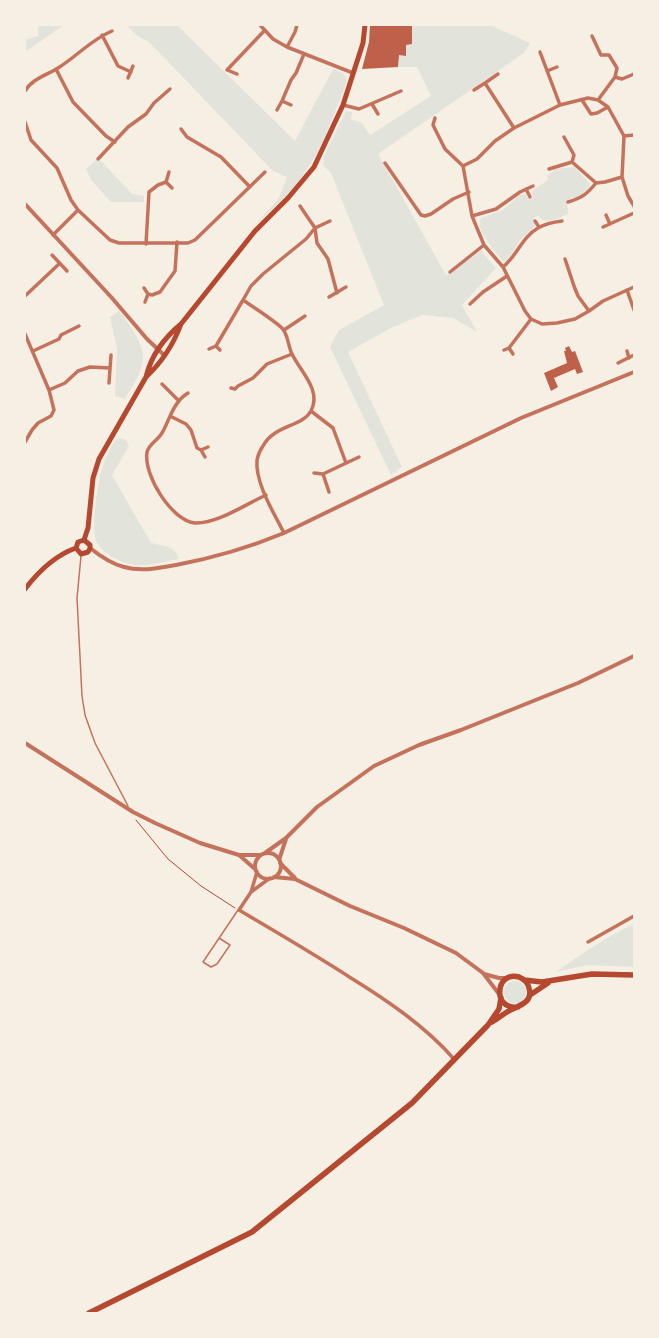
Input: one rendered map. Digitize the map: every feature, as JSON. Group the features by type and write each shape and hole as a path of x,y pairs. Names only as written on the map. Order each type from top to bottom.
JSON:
{"highway":[{"path":"89,1313 252,1232 412,1103 488,1025 499,1009 501,985 508,978 516,977 524,980 542,982 592,974 634,975"},
{"path":"524,980 529,987 530,995"},
{"path":"488,1025 526,1002 530,995 541,986 552,981"},
{"path":"500,996 507,1005 518,1007"}],"main road":[{"path":"84,540 88,528 93,478 99,459 146,377 149,365 167,336 181,324 255,231 288,198 310,172 317,161 343,104 354,73 363,42 365,25"},
{"path":"146,377 155,369 176,337 181,324"},
{"path":"76,548 78,542 84,540"},
{"path":"76,548 81,554 86,553 90,548 89,543 84,540"},
{"path":"25,588 53,561 67,551 76,548"}],"street":[{"path":"260,25 273,39 287,47 354,73"},
{"path":"287,47 297,25"},
{"path":"237,74 227,70 265,30"},
{"path":"25,91 27,87 41,76 71,60 102,35 112,31"},
{"path":"102,35 118,66 131,72"},
{"path":"592,36 601,55 609,55 616,68 615,77 598,100"},
{"path":"540,52 560,105"},
{"path":"277,110 291,80 296,74 304,54"},
{"path":"128,78 133,66"},
{"path":"547,71 557,67"},
{"path":"56,69 73,102 106,136 115,142"},
{"path":"474,90 498,74"},
{"path":"615,77 622,79 634,74"},
{"path":"485,83 514,128"},
{"path":"98,159 128,127 146,114 154,103 170,89"},
{"path":"343,104 359,110 401,90"},
{"path":"463,166 477,159 496,141 514,128 560,105 588,98 598,100 608,107 624,136 622,177 628,196 634,206"},
{"path":"582,100 592,114 597,114 608,107"},
{"path":"282,101 291,105"},
{"path":"372,104 378,114"},
{"path":"435,118 433,125 445,149 463,166 469,192 472,216 484,245 503,267 525,311 531,319 542,324 557,323 575,319 603,301 634,287"},
{"path":"25,122 31,140 57,168 70,200 78,210 110,240 119,243 188,243 195,240 265,172"},
{"path":"181,129 187,137 221,157 250,187"},
{"path":"624,136 634,135"},
{"path":"564,137 574,155 572,162"},
{"path":"572,162 596,183"},
{"path":"549,170 572,162"},
{"path":"385,163 421,215 426,216 431,214 453,199 469,192"},
{"path":"166,182 169,172"},
{"path":"568,202 577,200 586,194 596,183 622,177"},
{"path":"146,244 149,192 158,185 166,182"},
{"path":"166,182 172,188"},
{"path":"472,216 496,209 526,188 532,186"},
{"path":"526,188 530,197"},
{"path":"26,206 164,355"},
{"path":"300,206 315,228 317,243 328,259 337,293"},
{"path":"53,235 78,210"},
{"path":"603,227 634,213"},
{"path":"606,215 610,224"},
{"path":"209,349 216,346 251,286 263,274 306,239 315,228 330,221"},
{"path":"535,221 539,227"},
{"path":"503,267 514,255 527,236 539,227 562,221"},
{"path":"148,294 152,295 160,292 175,272 177,242"},
{"path":"450,272 484,245"},
{"path":"52,255 67,271"},
{"path":"565,259 578,296 589,311"},
{"path":"25,296 59,264"},
{"path":"470,304 483,292 507,276"},
{"path":"329,297 346,287"},
{"path":"144,288 148,294"},
{"path":"627,290 634,310"},
{"path":"145,302 148,294"},
{"path":"243,300 284,330 292,354 308,379 312,390 313,402 311,411 302,420 271,434 262,446 259,453 257,468 259,478 284,533"},
{"path":"284,330 305,316"},
{"path":"504,350 509,348 531,319"},
{"path":"33,351 59,339 61,335 79,326"},
{"path":"25,334 49,390 54,410 51,416 38,423 25,442"},
{"path":"216,346 220,350"},
{"path":"509,348 513,354"},
{"path":"627,351 629,358"},
{"path":"109,383 111,354"},
{"path":"238,393 233,388 253,378 267,364 292,354"},
{"path":"618,363 634,355"},
{"path":"49,390 65,383 78,371 90,367 110,368"},
{"path":"90,548 116,565 134,569 158,568 221,556 247,548 284,533 521,418 634,372"},
{"path":"162,384 179,401"},
{"path":"188,392 179,401 161,434 149,447 147,460 156,488 177,515 188,521 196,523 221,518 266,495"},
{"path":"311,411 333,428 346,463"},
{"path":"170,416 186,424 191,430 197,448 201,450 205,457"},
{"path":"201,450 208,447"},
{"path":"314,473 323,474 359,457"},
{"path":"323,474 328,492"},
{"path":"454,1059 441,1044 387,1001 314,954 239,910 251,892 257,859 286,838 317,807 374,766 419,745 461,730 578,683 634,656"},
{"path":"25,742 133,812 155,824 200,843 239,855 271,853 276,855 295,879"},
{"path":"251,892 278,873 286,838"},
{"path":"239,855 264,878 295,879 350,906 404,928 456,953 484,973 498,978 508,978"},
{"path":"588,942 634,916"},
{"path":"484,973 500,996"}],"lane":[{"path":"81,554 77,598 82,696 85,715 95,743 128,806"},
{"path":"219,938 230,945 214,966 211,967 203,962 219,938 239,910"}],"path":[{"path":"133,812 132,814 168,859 201,886 239,910"}],"shaded area":[{"path":"43,25 64,25 25,52 25,40 38,36 38,27"},
{"path":"127,25 177,25 295,141 333,69 341,72 345,76 346,84 315,156 301,178 290,191 254,226 279,198 287,177 273,171 149,42 136,35"},
{"path":"412,25 490,25 530,43 524,53 378,154 446,275 481,251 496,268 462,305 477,332 453,318 422,315 391,328 348,352 402,467 391,475 330,347 339,330 384,305 331,173 323,165 324,156 346,111 352,112 351,119 362,123 370,135 431,96 417,67 398,67 399,55 406,55 406,45 412,44"},
{"path":"96,160 98,162 100,160 132,194 144,196 144,202 111,202 91,180 86,169"},
{"path":"574,167 591,185 580,195 567,200 568,214 548,221 541,219 538,216 533,218 535,225 533,228 522,238 506,262 503,261 491,247 483,234 480,228 481,218 503,210 520,195 525,194 529,200 533,198 533,190 548,180 547,176 556,169"},
{"path":"119,311 128,322 140,343 143,358 139,374 125,399 115,396 117,348 110,317"},
{"path":"120,438 126,440 129,446 112,475 151,543 172,549 175,551 179,559 148,565 130,564 112,556 103,550 97,543 94,527 97,493 101,472 115,440"},
{"path":"634,924 634,967 588,965 556,972 594,946"},
{"path":"511,981 519,981 526,988 526,996 519,1003 511,1003 504,996 504,988"}],"building":[{"path":"370,25 412,25 412,44 406,45 406,56 399,55 398,67 362,69 369,42"},
{"path":"569,346 572,352 575,351 583,372 577,374 575,369 554,378 558,387 551,391 544,373 567,363 564,351 566,351 565,348"}]}
